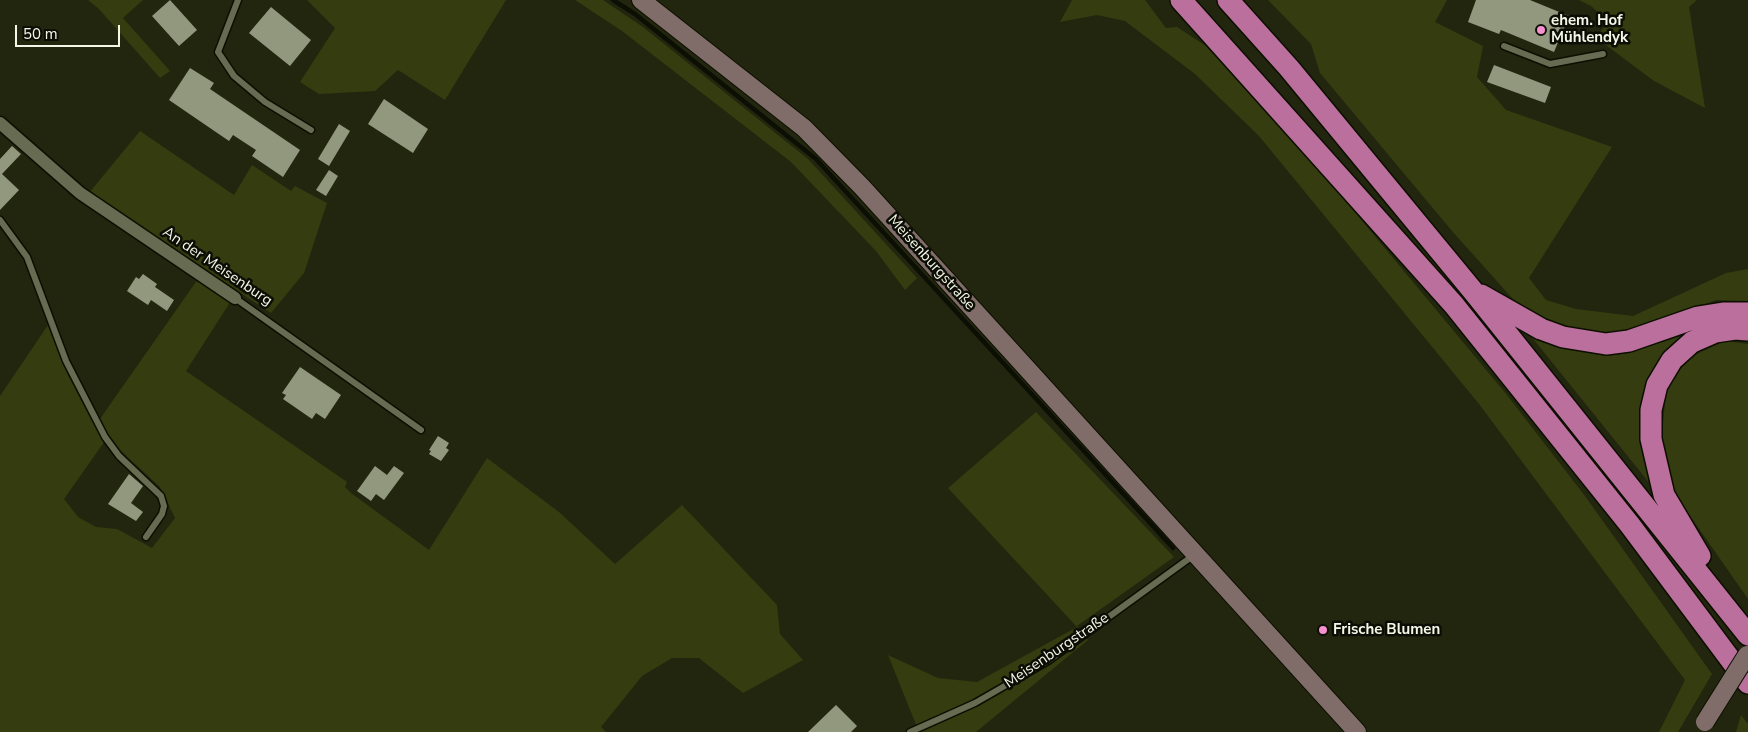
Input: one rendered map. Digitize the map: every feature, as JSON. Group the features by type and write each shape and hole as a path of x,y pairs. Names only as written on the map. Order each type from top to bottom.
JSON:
{"highway":[{"path":"1181,0 1454,305 1630,525 1748,683"},
{"path":"1228,0 1289,68 1473,291 1742,627"},
{"path":"1473,291 1541,329 1563,338 1606,344 1630,341 1698,317 1723,313 1748,313"},
{"path":"1742,627 1664,495 1651,439 1651,410 1658,385 1672,360 1692,342 1715,332 1735,329 1748,330"}],"main road":[{"name":"Meisenburgstraße","path":"641,0 804,128 862,187 1357,732"},
{"path":"1701,727 1748,654"}],"street":[{"name":"An der Meisenburg","path":"0,123 80,193 235,298"}],"lane":[{"path":"238,0 218,52 234,76 265,102 311,130"},
{"path":"1504,46 1550,64 1603,54"},
{"path":"0,220 27,257 66,361 88,406 119,456 161,496 164,506 162,514 146,537"},
{"name":"An der Meisenburg","path":"235,298 421,430"},
{"name":"Meisenburgstraße","path":"910,732 975,704 1048,661 1195,554"}],"green space":[{"path":"88,0 143,0 123,18 170,71 160,78 99,9"},
{"path":"307,0 506,0 445,100 398,70 375,91 319,94 300,82 335,28"},
{"path":"575,0 603,0 643,27 808,159 917,278 905,290 876,251 791,162 622,31"},
{"path":"1072,0 1145,0 1166,28 1177,27 1206,46 1324,175 1507,395 1585,496 1712,674 1678,732 1659,732 1685,680 1479,404 1259,136 1195,74 1125,21 1097,15 1060,22"},
{"path":"1268,0 1447,0 1435,22 1483,46 1477,77 1506,110 1612,147 1529,278 1546,300 1576,309 1633,316 1726,273 1748,269 1748,301 1716,300 1631,332 1579,333 1542,322 1512,298 1452,231 1320,73 1311,44"},
{"path":"1579,0 1697,0 1689,7 1705,108 1654,81 1595,37 1609,22 1591,6"},
{"path":"140,131 234,195 252,165 291,191 295,186 327,203 304,273 271,313 89,193"},
{"path":"198,279 231,301 186,371 347,482 345,487 351,493 429,550 487,458 559,512 615,564 682,505 777,605 780,634 803,660 743,693 699,658 672,658 642,676 601,727 606,732 0,732 0,396 48,325 67,373 95,426","holes":["107,438 160,487 175,518 152,548 117,529 96,527 78,517 64,499"]},
{"path":"1526,330 1604,354 1643,348 1685,335 1647,385 1640,423 1643,455 1651,485"},
{"path":"1725,341 1748,344 1748,599 1672,490 1662,436 1666,390 1688,358"},
{"path":"1036,412 1174,557 1077,626 1088,640 976,732 919,732 888,655 938,678 977,682 1077,627 948,488"},
{"path":"1741,715 1748,724 1748,732 1736,732"}],"building":[{"path":"170,0 197,30 179,46 152,16"},
{"name":"ehem. Hof Mühlendyk","path":"1476,0 1530,0 1569,16 1554,52 1501,30 1499,34 1468,22"},
{"path":"271,7 311,40 290,66 249,33"},
{"path":"1494,65 1551,87 1545,103 1487,82"},
{"path":"190,68 214,83 210,89 300,150 283,177 252,156 256,150 233,135 229,141 169,100"},
{"path":"384,99 428,129 413,153 368,124"},
{"path":"339,124 350,131 329,166 318,159"},
{"path":"12,146 21,154 2,174 19,190 0,210 0,159"},
{"path":"329,170 338,176 326,196 316,190"},
{"path":"143,274 157,284 155,287 174,300 167,311 151,300 148,305 127,291 136,277 139,279"},
{"path":"300,367 341,395 325,419 316,413 312,419 283,399 286,395 282,393"},
{"path":"438,436 449,443 446,448 449,450 441,461 429,454 431,451 429,450"},
{"path":"375,466 387,475 394,466 404,473 384,500 376,494 371,501 357,491"},
{"path":"129,474 143,486 131,503 143,512 136,521 108,504"},
{"path":"836,705 857,726 851,732 808,732"}],"waterway":[{"path":"613,0 635,14 816,159 1173,548"}],"place":[{"name":"ehem. Hof Mühlendyk","path":"1541,30"},
{"name":"Frische Blumen","path":"1323,630"}]}
